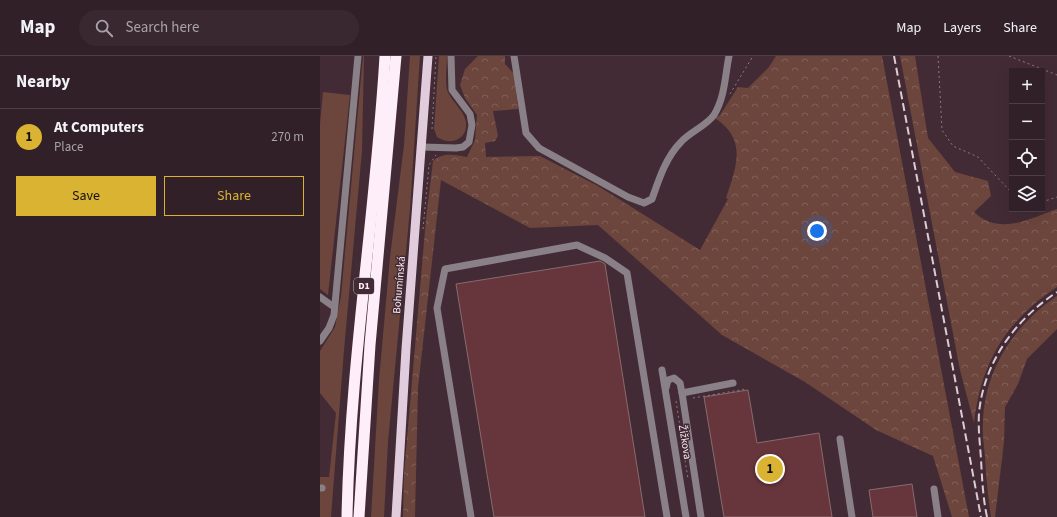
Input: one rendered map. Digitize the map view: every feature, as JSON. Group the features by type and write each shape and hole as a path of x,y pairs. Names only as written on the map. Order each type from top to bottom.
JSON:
{"highway":[{"name":"D1","path":"347,517 358,345 385,56"},
{"name":"D1","path":"359,517 370,345 396,56"}],"main road":[{"name":"Bohumínská","path":"396,517 406,349 428,56"}],"street":[{"path":"320,341 332,322 334,307 358,56"},
{"path":"422,147 456,148 463,147 469,142 472,125 470,114 452,90 451,56"},
{"path":"514,56 526,134 532,141 539,148 628,197 644,203 652,199 667,161 680,142 713,116 725,86 728,56"},
{"path":"471,517 437,308 445,269 577,245 605,258 627,274 667,517"},
{"path":"320,297 334,307"},
{"name":"Žižkova","path":"662,370 686,517"},
{"path":"666,397 667,382 672,379 679,381 683,396 701,517"},
{"path":"683,396 733,383"},
{"path":"840,439 852,517"},
{"path":"934,489 938,517"}],"path":[{"path":"432,129 436,56"},
{"path":"728,96 753,56"},
{"path":"938,56 942,130 953,146 978,157 1009,190"},
{"path":"1009,56 1057,75"},
{"path":"429,165 436,155"},
{"path":"1045,201 1057,197"},
{"path":"683,396 746,389"}],"green space":[{"path":"363,56 362,151 331,517 320,517 320,477 329,477 336,413 320,393 320,351 335,327 341,296"},
{"path":"410,56 420,56 410,209 388,442 384,517 371,517 379,380 390,257 404,145"},
{"path":"439,56 447,56 447,90 451,98 463,113 466,122 464,133 457,140 452,141 442,140 437,137 434,129"},
{"path":"478,56 505,56 505,64 514,74 518,109 493,111 498,136 495,141 485,143 486,157 540,156 598,186 700,250 728,199 726,198 736,165 736,145 732,135 725,126 715,118 720,115 738,87 748,88 769,67 776,56 882,56 969,517 952,517 933,456 876,430 805,382 722,335 598,225 530,228 441,180 418,388 415,517 403,517 404,474 426,219 433,161 445,155 467,157 475,140 477,115 465,98 460,85 465,69"},
{"path":"900,56 915,56 928,138 955,172 988,181 991,196 974,212 984,219 994,223 1004,224 1025,221 1057,209 1057,287 1039,300 1024,314 1010,329 999,345 990,362 983,381 977,401 974,423 960,370"},
{"path":"323,92 350,95 328,295 320,289 320,124"},
{"path":"1057,296 1057,329 1027,359 1018,384 1005,407 1004,442 995,517 991,517 987,487 983,431 985,404 989,385 1004,350 1015,335 1027,321"}],"building":[{"path":"600,261 605,264 645,517 494,517 456,284"},
{"path":"748,390 757,443 819,433 832,517 724,517 704,397"},
{"path":"912,484 917,517 873,517 869,490"}],"railway":[{"path":"894,56 981,517"},
{"path":"987,517 979,436 979,413 987,377 1004,344 1015,329 1042,303 1057,292"}],"place":[{"name":"At Computers","path":"770,469"}]}
